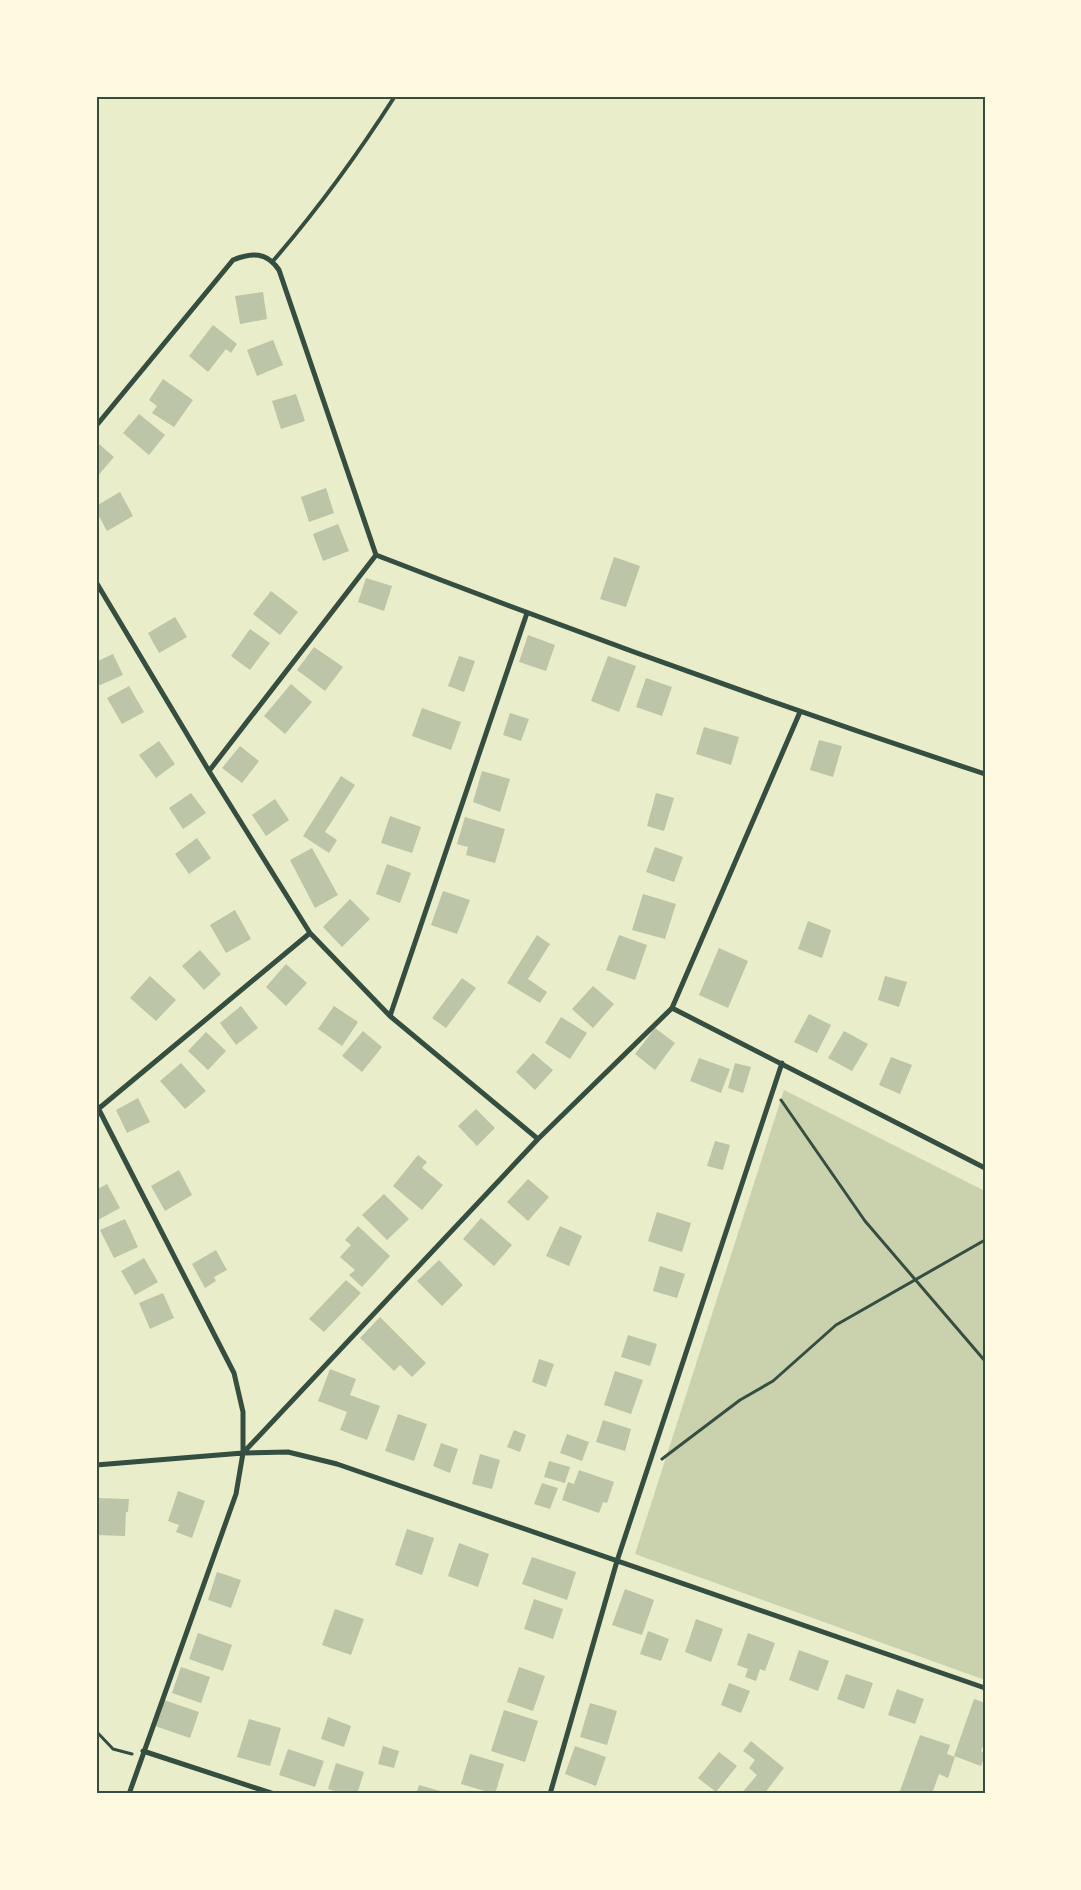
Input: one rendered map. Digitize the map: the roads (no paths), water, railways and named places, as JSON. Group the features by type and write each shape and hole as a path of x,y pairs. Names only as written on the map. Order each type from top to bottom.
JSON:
{"street":[{"path":"96,426 234,260 246,254 261,256 273,261 279,270 376,555"},
{"path":"376,555 527,613 800,712 985,774"},
{"path":"209,770 376,555"},
{"path":"96,582 310,933 390,1016 538,1139"},
{"path":"390,1016 527,613"},
{"path":"243,1453 538,1139 672,1008 800,712"},
{"path":"128,1794 236,1494 243,1453 244,1412 234,1373 97,1108 310,933"},
{"path":"672,1008 985,1168"},
{"path":"550,1794 617,1561 782,1063"},
{"path":"96,1465 243,1453 288,1452 337,1464 985,1688"},
{"path":"142,1754 274,1794"}],"lane":[{"path":"273,261 302,228 338,180 395,96"}]}
